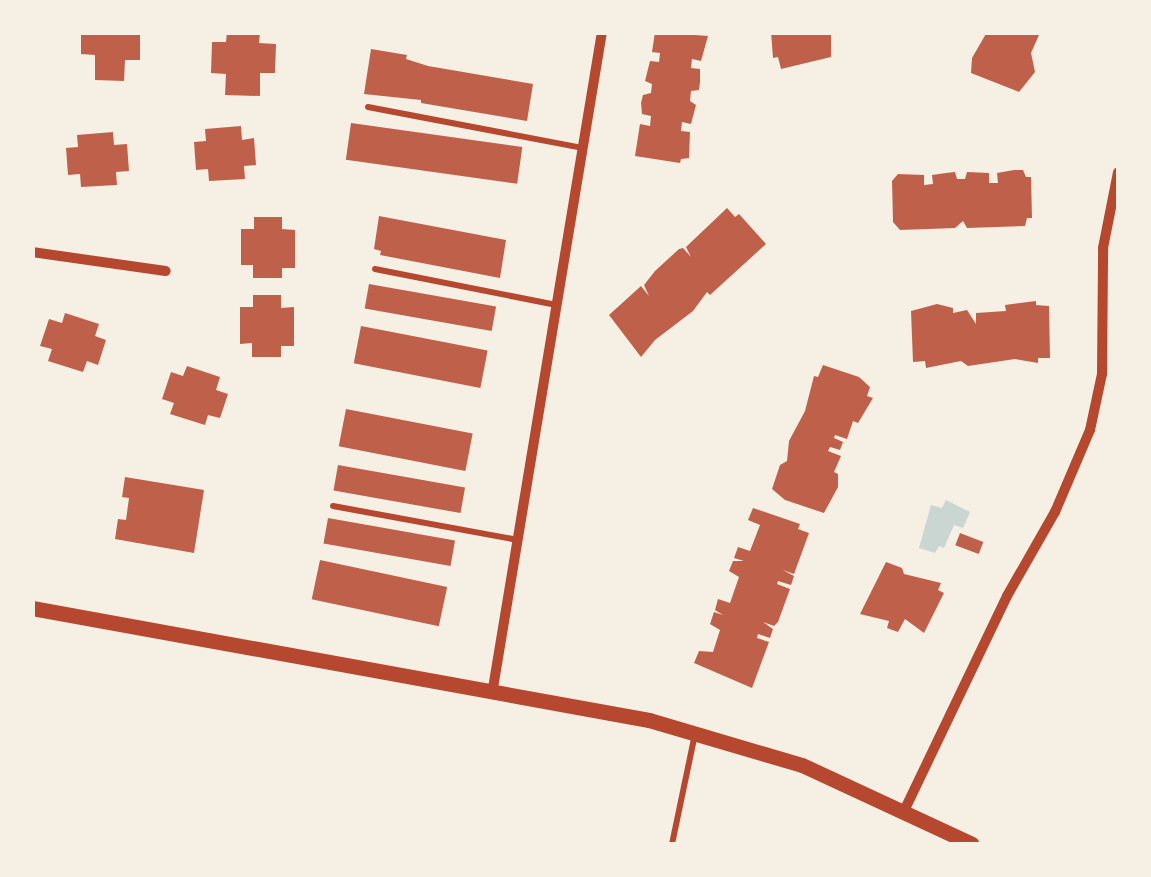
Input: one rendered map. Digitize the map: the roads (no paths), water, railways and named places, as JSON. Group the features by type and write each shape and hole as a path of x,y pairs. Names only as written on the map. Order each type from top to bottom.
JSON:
{"street":[{"path":"493,688 602,32"},
{"path":"905,809 1007,596 1054,512 1090,430 1102,374 1105,230 1118,172"},
{"path":"32,252 166,270"},
{"path":"32,608 493,688 696,732 802,764 905,809 972,844"}],"lane":[{"path":"368,107 582,148"},
{"path":"375,269 556,305"},
{"path":"332,506 518,540"},
{"path":"672,844 696,732"}]}
